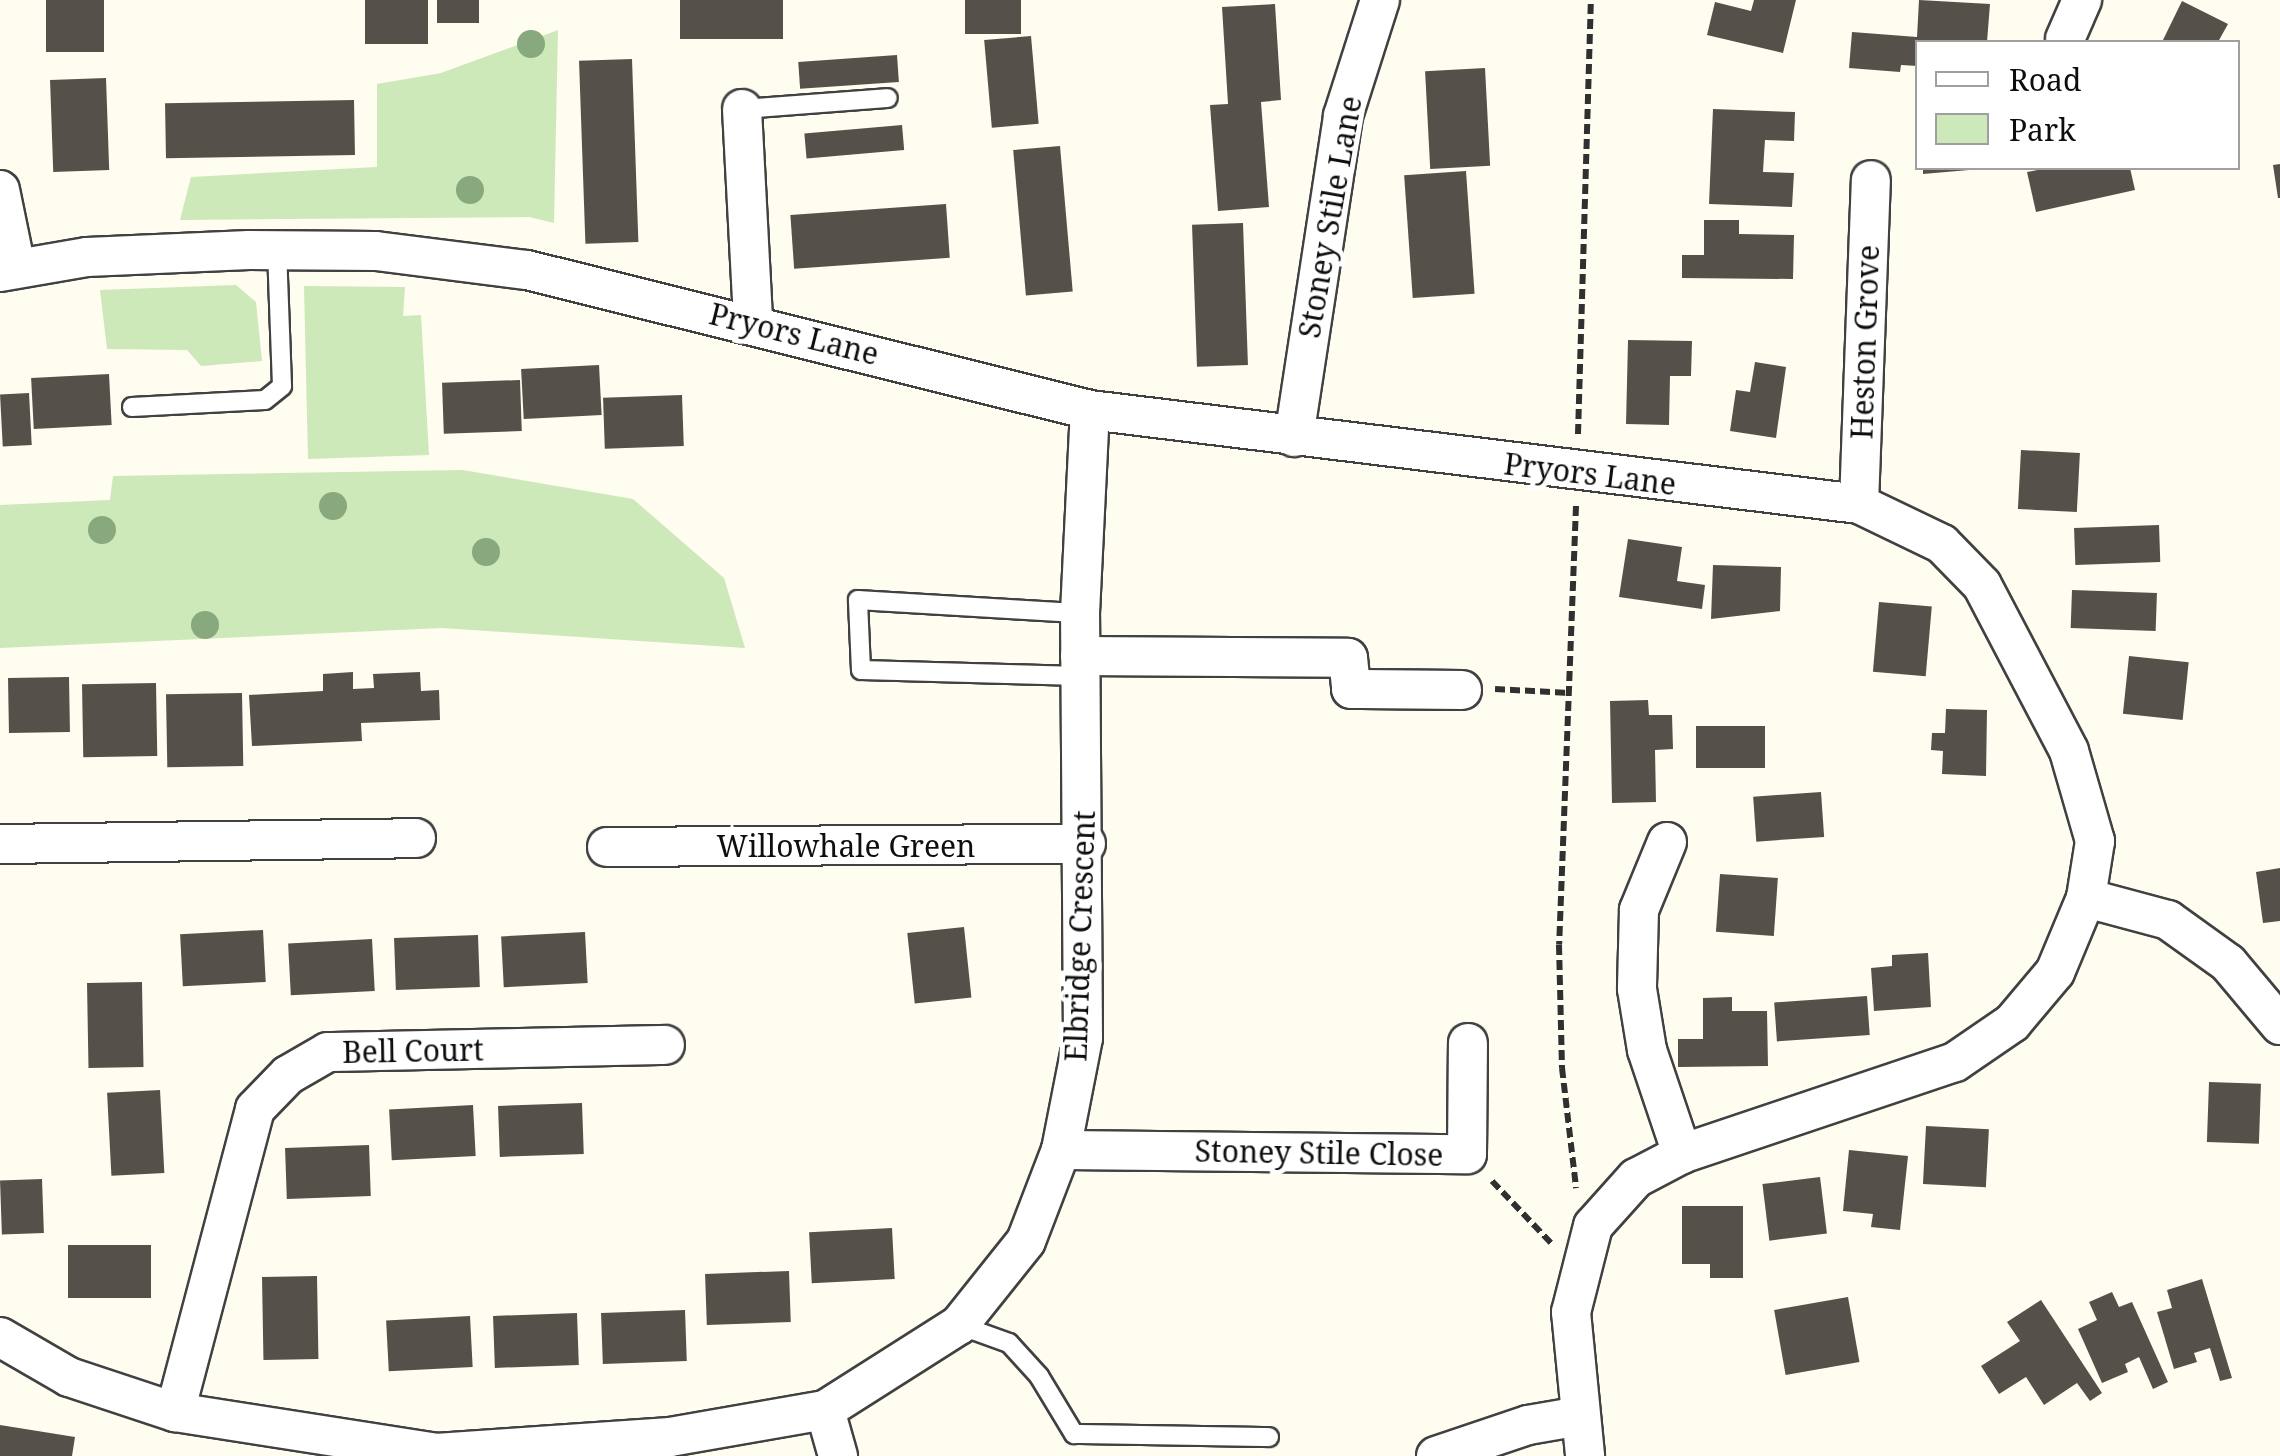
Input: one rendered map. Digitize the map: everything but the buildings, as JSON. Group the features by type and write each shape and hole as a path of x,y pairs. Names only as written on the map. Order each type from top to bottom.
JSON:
{"street":[{"name":"Stoney Stile Lane","path":"1294,437 1342,116 1380,0"},
{"path":"2065,39 2082,0"},
{"path":"742,109 753,322"},
{"name":"Heston Grove","path":"1859,504 1871,180"},
{"path":"0,190 8,270"},
{"name":"Pryors Lane","path":"8,270 87,256 277,250 376,252 527,270 753,322 1090,410 1577,474 1859,504 1942,544 1982,585 2023,653 2069,751 2095,841 2086,898 2055,972 2012,1023 1955,1062 1682,1154 1636,1178 1593,1226 1579,1260 1571,1312 1585,1456"},
{"name":"Elbridge Crescent","path":"0,1337 69,1377 176,1412 436,1454 670,1438 825,1410 959,1324 1026,1242 1060,1150 1083,1038 1086,844 1080,613 1090,410"},
{"path":"1080,666 1348,658 1351,689 1462,690"},
{"path":"0,844 416,838"},
{"path":"1667,842 1639,910 1638,989 1648,1050 1682,1154"},
{"name":"Willowhale Green","path":"607,847 1086,844"},
{"path":"2086,898 2168,920 2228,962 2280,1026"},
{"name":"Stoney Stile Close","path":"1060,1150 1467,1154 1468,1043"},
{"name":"Bell Court","path":"176,1412 256,1109 288,1074 328,1052 665,1046"},
{"path":"825,1410 838,1456"},
{"path":"1436,1456 1528,1425 1580,1416"}],"lane":[{"path":"742,109 888,98"},
{"path":"132,407 265,400 282,386 277,250"},
{"path":"1080,613 858,600 862,670 1080,666"},
{"path":"959,1324 1009,1344 1074,1434 1269,1437"}],"path":[{"path":"1579,1260 1562,1068 1590,0"},
{"path":"1462,690 1569,693"},
{"path":"1467,1154 1579,1260"}],"green space":[{"path":"558,30 554,223 529,217 180,220 191,177 377,167 377,84 441,73"},
{"path":"236,285 256,302 262,361 201,366 187,350 107,349 100,290"},
{"path":"304,286 405,287 403,316 421,315 429,455 308,459"},
{"path":"463,470 633,499 724,578 745,648 442,628 0,648 0,505 110,500 113,476"}]}
